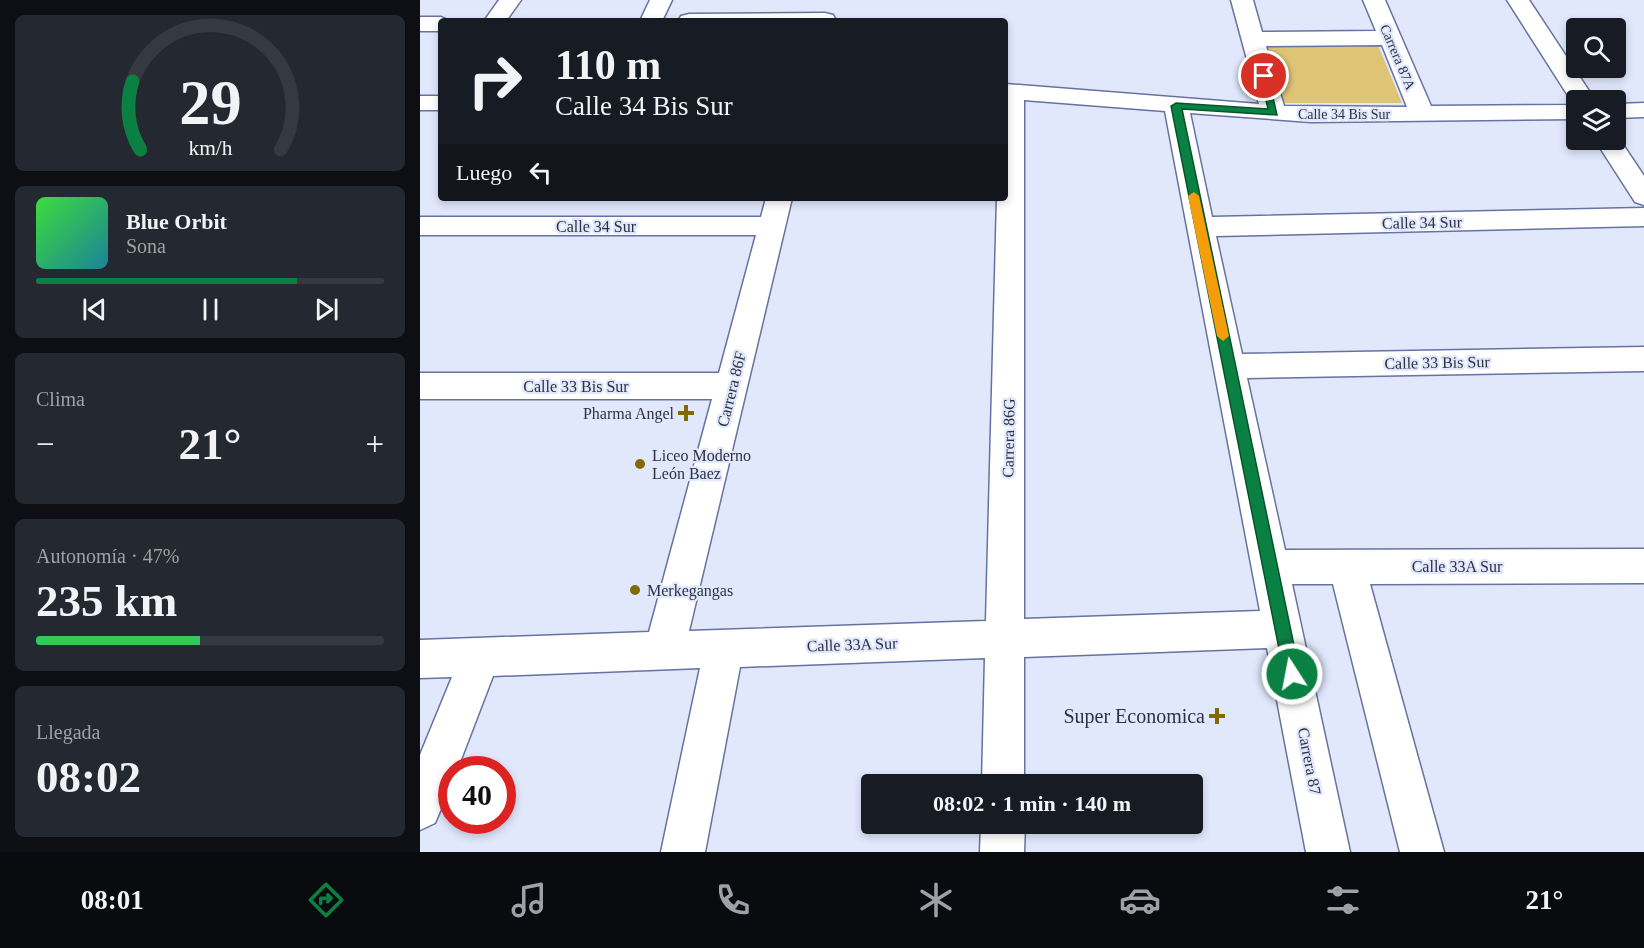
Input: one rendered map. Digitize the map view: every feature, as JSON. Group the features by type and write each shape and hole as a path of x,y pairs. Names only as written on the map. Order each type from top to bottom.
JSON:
{"street":[{"path":"497,18 510,0"},
{"path":"652,18 660,0"},
{"path":"1242,0 1274,113"},
{"name":"Carrera 87A","path":"1374,0 1422,113"},
{"path":"1518,0 1576,90"},
{"path":"748,18 826,14"},
{"path":"420,24 438,24"},
{"path":"1254,39 1391,38"},
{"name":"Calle 34 Bis Sur","path":"1009,91 1274,113 1566,112"},
{"name":"Carrera 86G","path":"1003,774 1009,91"},
{"path":"420,103 438,103"},
{"name":"Carrera 87","path":"1176,106 1328,852"},
{"path":"1626,111 1644,110"},
{"path":"1614,150 1644,196"},
{"name":"Calle 34 Sur","path":"420,226 776,212"},
{"name":"Carrera 86F","path":"664,651 776,212"},
{"name":"Calle 34 Sur","path":"1200,227 1644,217"},
{"name":"Calle 33 Bis Sur","path":"1229,366 1644,359"},
{"name":"Calle 33 Bis Sur","path":"420,386 732,386"},
{"path":"1347,566 1422,852"},
{"name":"Calle 33A Sur","path":"1270,567 1643,569"},
{"name":"Calle 33A Sur","path":"420,659 1283,629"},
{"path":"683,852 724,648"},
{"path":"420,808 480,657"},
{"path":"1002,852 1003,834"}],"shaded area":[{"path":"1378,45 1402,103 1282,103 1265,46"}],"slow traffic":[{"path":"1194,196 1223,336"}],"place":[{"name":"Pharma Angel","path":"686,413"},
{"name":"Liceo Moderno León Baez","path":"640,464"},
{"name":"Merkegangas","path":"635,590"},
{"name":"Super Economica","path":"1217,716"}],"route":[{"path":"1264,76 1274,113 1176,106 1292,674"}]}
